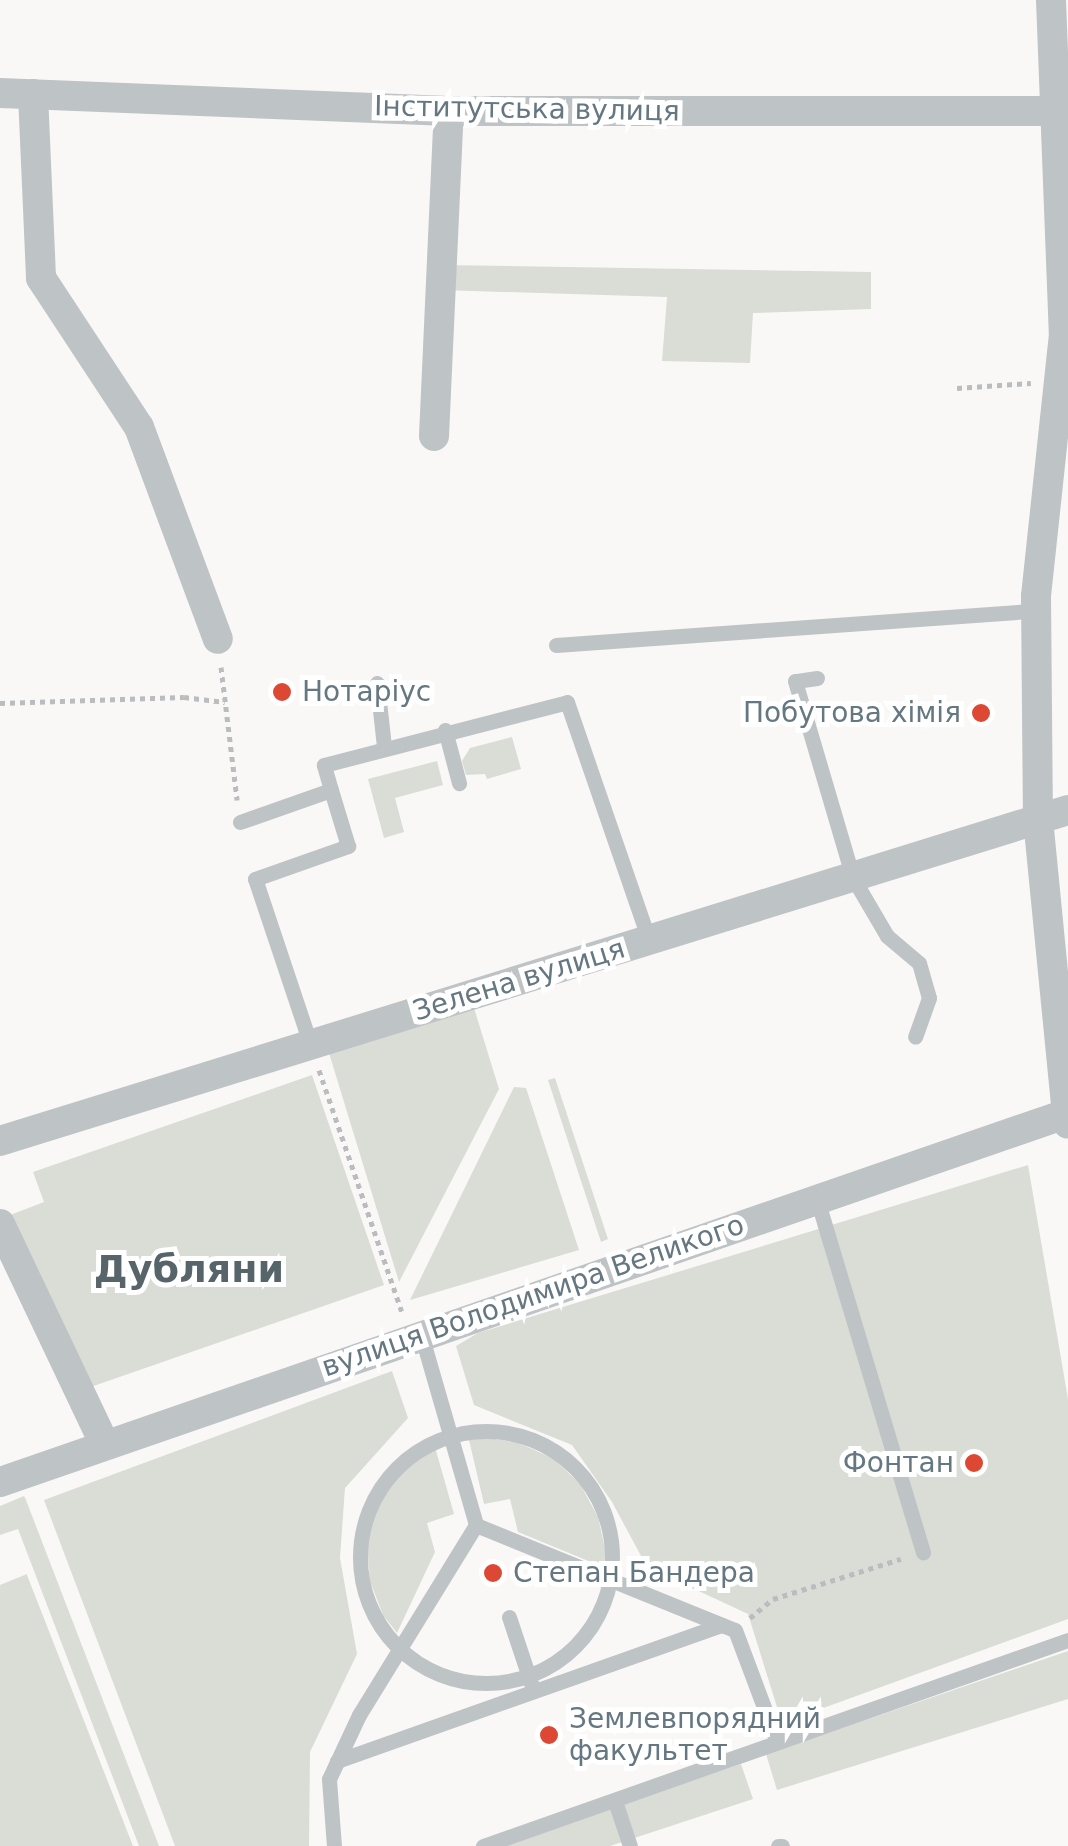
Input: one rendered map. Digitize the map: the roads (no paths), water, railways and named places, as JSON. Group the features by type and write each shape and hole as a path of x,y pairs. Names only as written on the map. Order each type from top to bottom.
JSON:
{"street":[{"path":"1051,0 1064,334 1036,611 1038,820 1058,915 1068,1117"},
{"name":"Інститутська вулиця","path":"0,93 449,111 1055,111"},
{"path":"33,94 41,278 139,427 218,639"},
{"path":"434,436 449,111"},
{"name":"Зелена вулиця","path":"0,1141 1068,810"},
{"name":"вулиця Володимира Великого","path":"0,1482 416,1336 1068,1117"},
{"path":"0,1224 105,1446"}],"lane":[{"path":"556,645 1036,611"},
{"path":"818,678 794,681 853,878 887,936 920,963 929,998 915,1037"},
{"path":"377,683 384,746"},
{"path":"310,1043 255,879 348,846 324,766 384,746 567,702 649,940"},
{"path":"445,730 459,783"},
{"path":"240,822 331,790"},
{"path":"817,1199 923,1552"},
{"path":"334,1846 329,1779 359,1715 476,1525 453,1435 416,1336"},
{"path":"488,1430 524,1436 570,1464 602,1508 612,1543 610,1579 600,1611 583,1639 532,1684 461,1681 428,1670 400,1650 376,1620 363,1584 361,1546 370,1508 389,1476 418,1450 453,1435 488,1430"},
{"path":"476,1525 728,1627 777,1742"},
{"path":"509,1618 532,1684"},
{"path":"338,1761 532,1684 728,1627"},
{"path":"483,1846 1068,1640"},
{"path":"615,1801 630,1846"}],"place":[{"name":"Нотаріус","path":"282,692"},
{"name":"Побутова хімія","path":"981,713"},
{"name":"Фонтан","path":"974,1463"},
{"name":"Степан Бандера","path":"493,1573"},
{"name":"Землевпорядний факультет","path":"549,1735"}],"district":[{"name":"Дубляни","path":"189,1270"}]}
